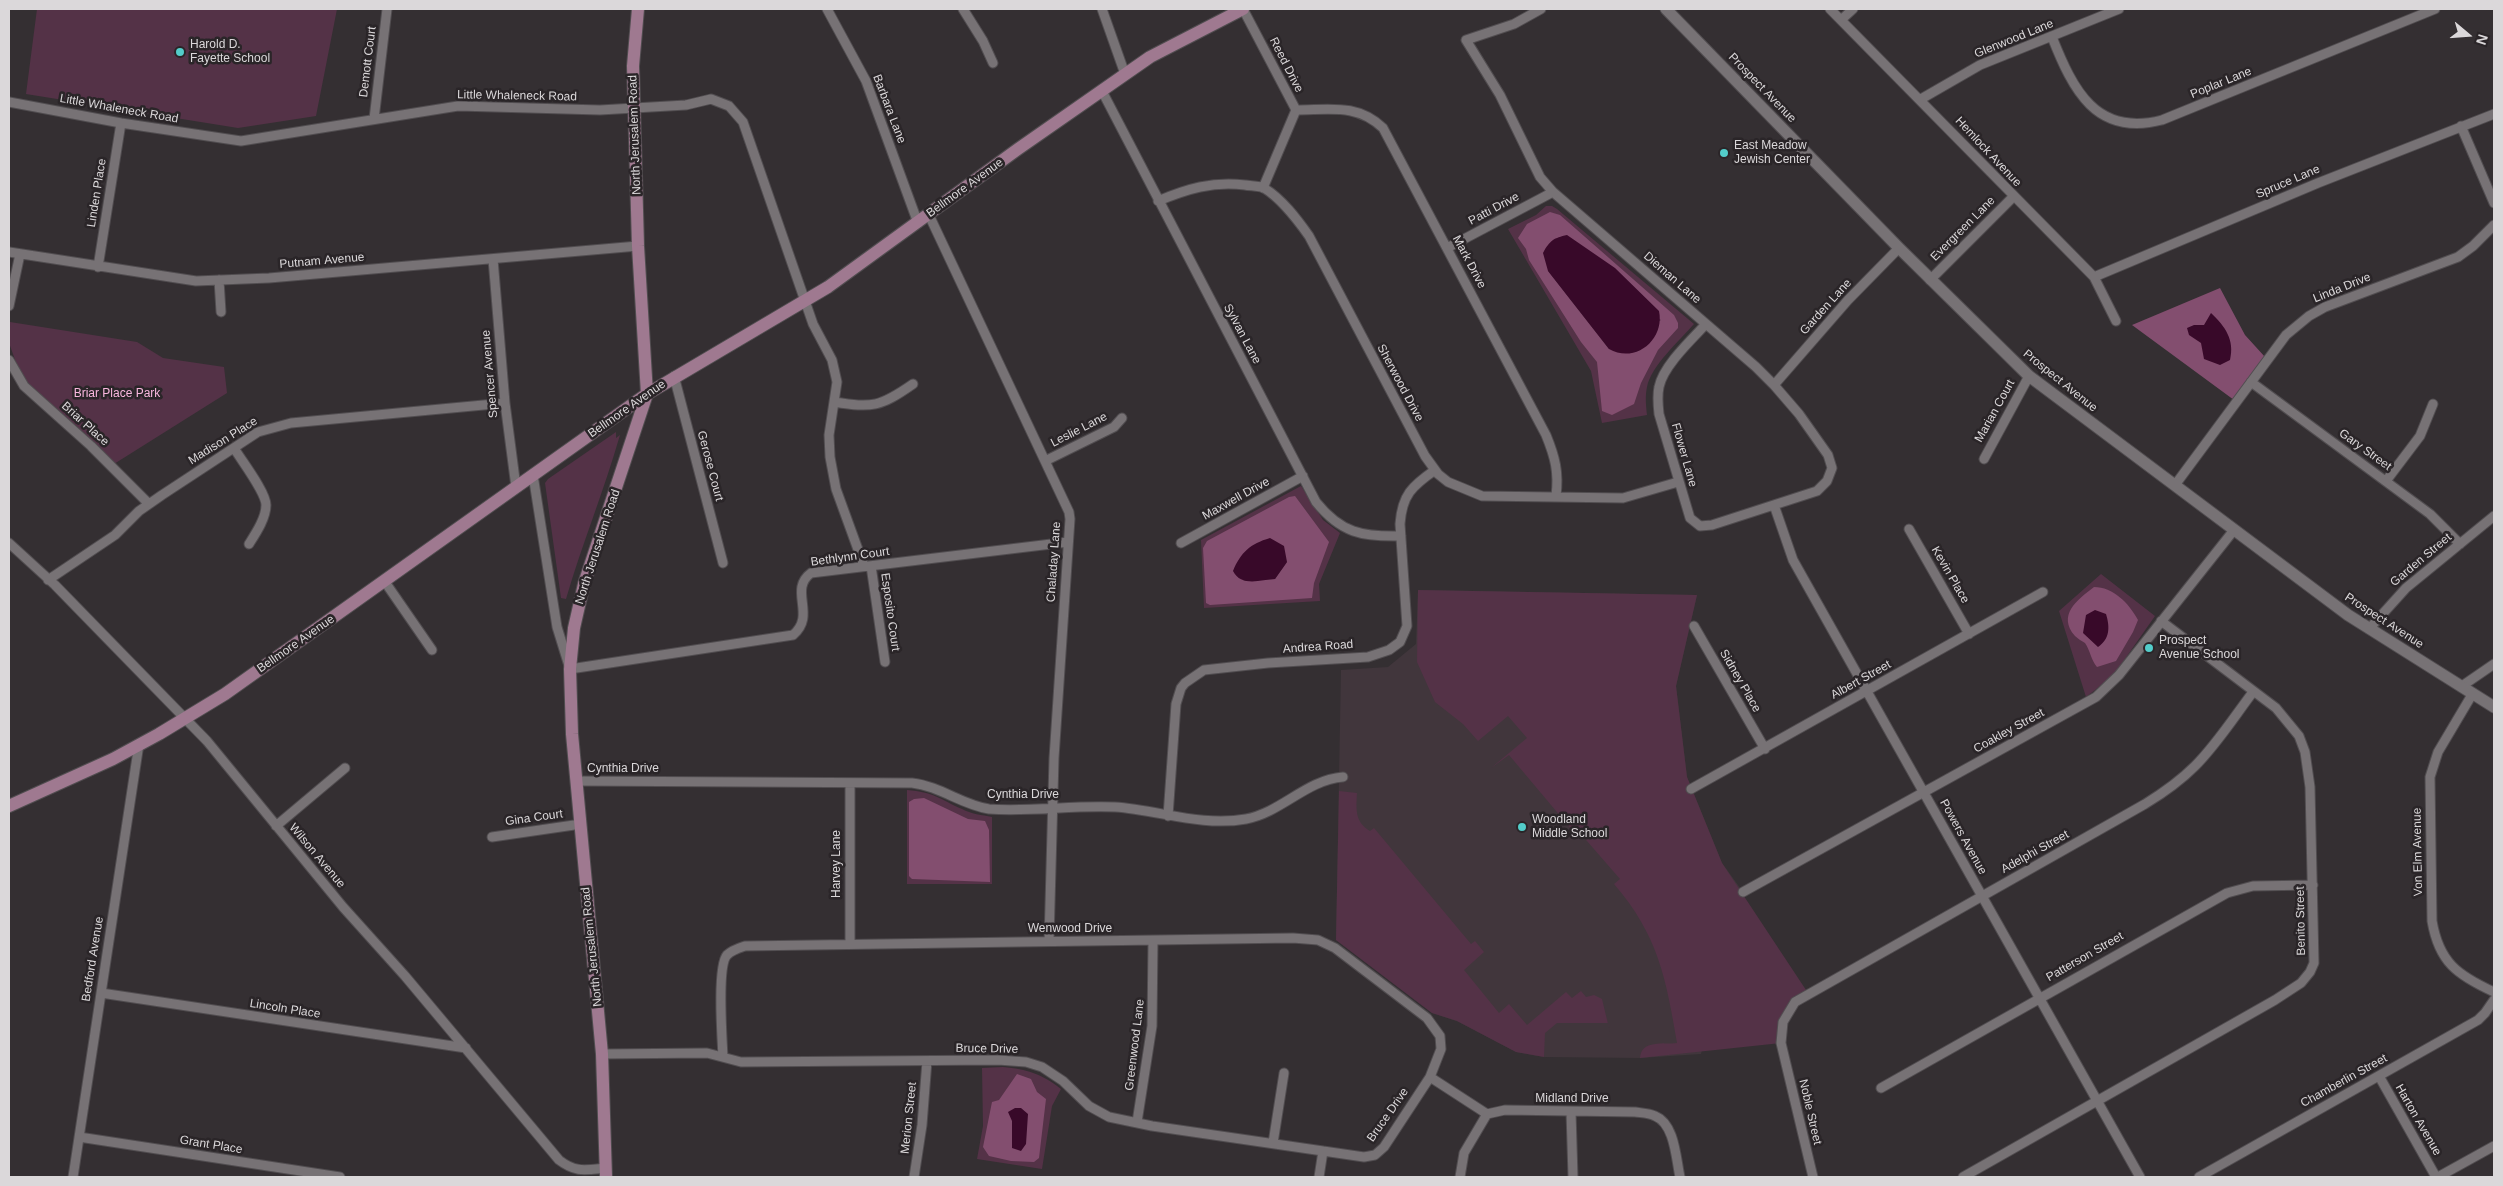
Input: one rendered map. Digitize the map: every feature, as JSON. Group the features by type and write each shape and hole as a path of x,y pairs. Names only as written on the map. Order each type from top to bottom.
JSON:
{"main road":[{"name":"North Jerusalem Road","path":"606,1172 602,1054 576,781 570,700 570,669 574,628 584,584 647,394 638,246 633,66 638,9"},
{"name":"Bellmore Avenue","path":"9,806 113,759 225,694 647,394 674,376 828,287 1125,74 1176,42 1243,9"}],"street":[{"name":"Demott Court","path":"374,119 388,9"},
{"name":"Barbara Lane","path":"827,9 866,81 918,223"},
{"path":"963,9 983,41 993,63"},
{"path":"1102,9 1125,74"},
{"name":"Reed Drive","path":"1243,9 1296,110 1262,188"},
{"name":"Dieman Lane","path":"1542,9 1514,24 1466,40 1500,95 1540,177 1553,192 1774,385 1799,414 1828,455 1832,464 1827,482 1817,491 1774,505"},
{"name":"Prospect Avenue","path":"1666,9 1930,280 2029,376 2369,629 2494,707"},
{"name":"Hemlock Avenue","path":"1830,9 1921,99 2013,197 2094,277 2116,321"},
{"path":"1841,20 1853,9"},
{"name":"Glenwood Lane","path":"1921,99 1980,65 2119,9"},
{"name":"Poplar Lane","path":"2052,37 2074,85 2091,107 2118,122 2147,124 2435,9"},
{"name":"Sylvan Lane","path":"1102,91 1316,502 1340,526 1364,536 1401,536"},
{"name":"Little Whaleneck Road","path":"9,102 121,123 241,141 458,106 635,109 686,105 711,99 729,106 743,122 813,324 832,360 837,382 834,402"},
{"name":"Mark Drive","path":"1296,110 1351,110 1368,115 1376,121 1394,147 1546,435 1555,458 1558,481 1556,496"},
{"name":"Spruce Lane","path":"2094,277 2318,183 2494,114"},
{"name":"Linden Place","path":"98,267 121,123"},
{"path":"2461,126 2494,203"},
{"path":"1158,201 1191,188 1212,184 1262,188"},
{"name":"Sherwood Drive","path":"1262,188 1290,212 1309,236 1418,445 1435,470 1448,482 1482,496 1623,498 1678,482"},
{"name":"Patti Drive","path":"1448,248 1553,192"},
{"name":"Evergreen Lane","path":"1930,280 2013,197"},
{"name":"Chaladay Lane","path":"929,215 1069,512 1052,808 1049,941"},
{"name":"Linda Drive","path":"2175,485 2286,335 2309,316 2345,298 2458,257 2473,246 2494,225"},
{"name":"Putnam Avenue","path":"9,252 196,281 269,278 638,246"},
{"name":"Garden Lane","path":"1774,385 1848,300 1899,248"},
{"path":"9,306 20,254"},
{"name":"Spencer Avenue","path":"493,258 505,403 516,487"},
{"path":"219,280 221,312"},
{"name":"Flower Lane","path":"1706,324 1671,364 1659,386 1659,414 1690,518 1700,526 1774,505"},
{"name":"Briar Place","path":"9,360 24,386 91,446 149,504"},
{"name":"Gerose Court","path":"674,376 723,563"},
{"name":"Marian Court","path":"1984,458 2029,376"},
{"name":"Gary Street","path":"2251,382 2430,514 2460,544"},
{"path":"834,402 865,406 879,404 892,398 912,384"},
{"name":"Esposito Court","path":"834,402 829,435 830,457 836,489 868,566 885,662"},
{"name":"Madison Place","path":"48,580 115,535 149,504 258,432 291,422 505,403"},
{"path":"2386,481 2420,436 2433,404"},
{"name":"Leslie Lane","path":"1045,461 1114,427 1122,418"},
{"path":"234,448 262,493 266,505 257,531 249,544"},
{"name":"Andrea Road","path":"1168,816 1176,704 1180,688 1185,683 1204,670 1268,663 1368,656 1389,650 1400,642 1407,626 1401,510 1410,489 1435,470"},
{"path":"533,475 557,627 570,669"},
{"name":"Maxwell Drive","path":"1181,543 1302,476"},
{"name":"Powers Avenue","path":"1774,505 1793,560 2140,1177"},
{"name":"Garden Street","path":"2369,629 2406,588 2494,516"},
{"name":"Kevin Place","path":"1909,528 1969,634"},
{"name":"Coakley Street","path":"1743,892 2096,697 2119,675 2234,530"},
{"name":"Bethlynn Court","path":"570,669 793,635 801,629 804,618 801,588 804,578 811,573 1068,542"},
{"name":"Wilson Avenue","path":"9,543 48,580 206,741 343,907 466,1048 559,1160 570,1168 577,1170 606,1172"},
{"path":"385,582 432,650"},
{"name":"Albert Street","path":"1691,789 2043,592"},
{"name":"Benito Street","path":"1963,1177 2302,983 2314,963 2310,787 2305,752 2299,736 2288,720 2276,708 2161,621"},
{"name":"Sidney Place","path":"1694,626 1764,749"},
{"path":"2462,686 2494,664"},
{"name":"Adelphi Street","path":"1783,1053 1782,1030 1787,1014 1795,1002 2145,804 2171,787 2211,749 2253,692"},
{"name":"Von Elm Avenue","path":"2473,693 2438,752 2430,776 2432,921 2435,940 2450,966 2494,992"},
{"name":"Bedford Avenue","path":"72,1177 139,744"},
{"path":"276,826 345,768"},
{"name":"Cynthia Drive","path":"576,781 923,784 989,809 1115,807 1203,822 1247,819 1273,810 1319,783 1343,777"},
{"name":"Harvey Lane","path":"850,783 850,944"},
{"name":"Gina Court","path":"492,837 581,824"},
{"name":"Patterson Street","path":"1881,1088 2227,893 2253,886 2313,885"},
{"name":"Wenwood Drive","path":"723,1057 721,969 727,955 737,948 745,946 1293,938 1323,942 1351,960 1435,1027 1440,1036 1441,1049 1430,1077"},
{"name":"Greenwood Lane","path":"1138,1122 1153,1018 1153,941"},
{"name":"Lincoln Place","path":"101,993 466,1048"},
{"name":"Chamberlin Street","path":"2199,1177 2478,1020 2494,1000"},
{"name":"Bruce Drive","path":"602,1054 679,1052 707,1054 741,1062 998,1060 1026,1062 1053,1073 1099,1112 1138,1122 1364,1157 1375,1155 1384,1147 1430,1077"},
{"name":"Noble Street","path":"1783,1053 1813,1177"},
{"name":"Merion Street","path":"914,1177 922,1125 927,1061"},
{"path":"1273,1143 1284,1073"},
{"name":"Harton Avenue","path":"2379,1076 2437,1177"},
{"path":"1430,1077 1488,1114 1464,1153 1460,1177"},
{"name":"Midland Drive","path":"1488,1114 1505,1110 1635,1112 1654,1115 1661,1118 1670,1130 1680,1177"},
{"path":"1571,1112 1573,1177"},
{"name":"Grant Place","path":"79,1137 340,1177"},
{"path":"2437,1177 2494,1146"},
{"path":"1319,1177 1323,1151"}],"shaded area":[{"path":"1550,212 1560,215 1674,315 1678,328 1658,350 1641,383 1634,404 1612,415 1602,411 1597,362 1581,342 1529,260 1526,249 1518,238 1527,224","holes":["1548,271 1661,320 1609,349"]},
{"path":"1567,235 1615,268 1659,311 1660,322 1657,331 1653,340 1646,346 1638,351 1629,353 1619,353 1609,349 1548,271 1543,253 1553,240"},
{"path":"2220,288 2245,335 2265,357 2234,400 2132,325"},
{"path":"2211,313 2221,323 2230,340 2230,360 2220,365 2204,359 2201,343 2189,335 2187,328 2194,325 2204,325"},
{"path":"1295,496 1329,542 1314,583 1312,598 1210,605 1206,603 1203,548 1207,541 1289,497","holes":["1287,562 1275,579 1243,581"]},
{"path":"1270,538 1284,546 1287,562 1275,579 1246,581 1236,576 1233,571 1243,554 1257,543"},
{"path":"2094,587 2108,590 2120,597 2138,620 2116,661 2097,667 2085,643 2075,636 2068,621 2071,608"},
{"name":"Woodland Middle School","path":"1418,590 1697,595 1676,686 1687,777 1722,863 1743,892 1701,1054 1640,1058 1544,1057 1516,1052 1457,1021 1432,1013 1336,940 1341,670 1388,667 1416,644"},
{"path":"2095,610 2106,614 2108,624 2107,636 2098,647 2083,633 2086,615"},
{"path":"924,798 968,819 985,821 989,830 990,882 912,879 909,876 909,802 914,799"},
{"path":"1017,1074 1031,1079 1037,1092 1046,1099 1039,1158 1034,1162 1011,1161 989,1156 983,1147 992,1102 999,1100"},
{"path":"1015,1108 1021,1108 1028,1114 1026,1144 1021,1151 1012,1148 1012,1121 1008,1112"}],"green space":[{"name":"Harold D. Fayette School","path":"37,9 337,9 316,116 238,128 26,94"},
{"path":"1546,206 1552,206 1557,209 1694,324 1654,371 1647,387 1647,415 1602,423 1591,371 1508,229 1536,215"},
{"name":"Briar Place Park","path":"10,322 137,342 163,358 224,367 227,393 114,464 22,379 9,343"},
{"path":"616,432 616,438 620,435 607,477 566,599 561,598 545,483"},
{"path":"1301,486 1323,520 1340,533 1319,584 1320,601 1204,608 1201,540"},
{"path":"2101,574 2155,616 2113,676 2086,697 2059,611"},
{"path":"1418,590 1697,595 1676,686 1687,777 1722,863 1808,993 1790,1008 1781,1043 1640,1058 1641,1052 1649,1045 1677,1043 1664,978 1658,958 1641,921 1614,884 1620,879 1580,833 1572,830 1509,755 1491,768 1527,738 1508,716 1478,741 1463,724 1435,702 1417,662"},
{"path":"907,790 930,794 969,812 992,817 992,884 907,884"},
{"path":"1339,791 1357,793 1357,810 1362,824 1370,831 1374,828 1471,944 1475,941 1484,952 1464,970 1499,1013 1509,1004 1527,1025 1566,992 1572,998 1581,991 1586,997 1594,995 1602,999 1608,1023 1557,1023 1545,1033 1544,1057 1516,1052 1457,1021 1432,1013 1336,940"},
{"path":"1003,1067 1034,1073 1061,1089 1052,1106 1042,1169 977,1159 983,1126 982,1068"}],"place":[{"name":"Harold D. Fayette School","path":"180,52"},
{"name":"East Meadow Jewish Center","path":"1724,153"},
{"name":"Prospect Avenue School","path":"2149,648"},
{"name":"Woodland Middle School","path":"1522,827"}]}
